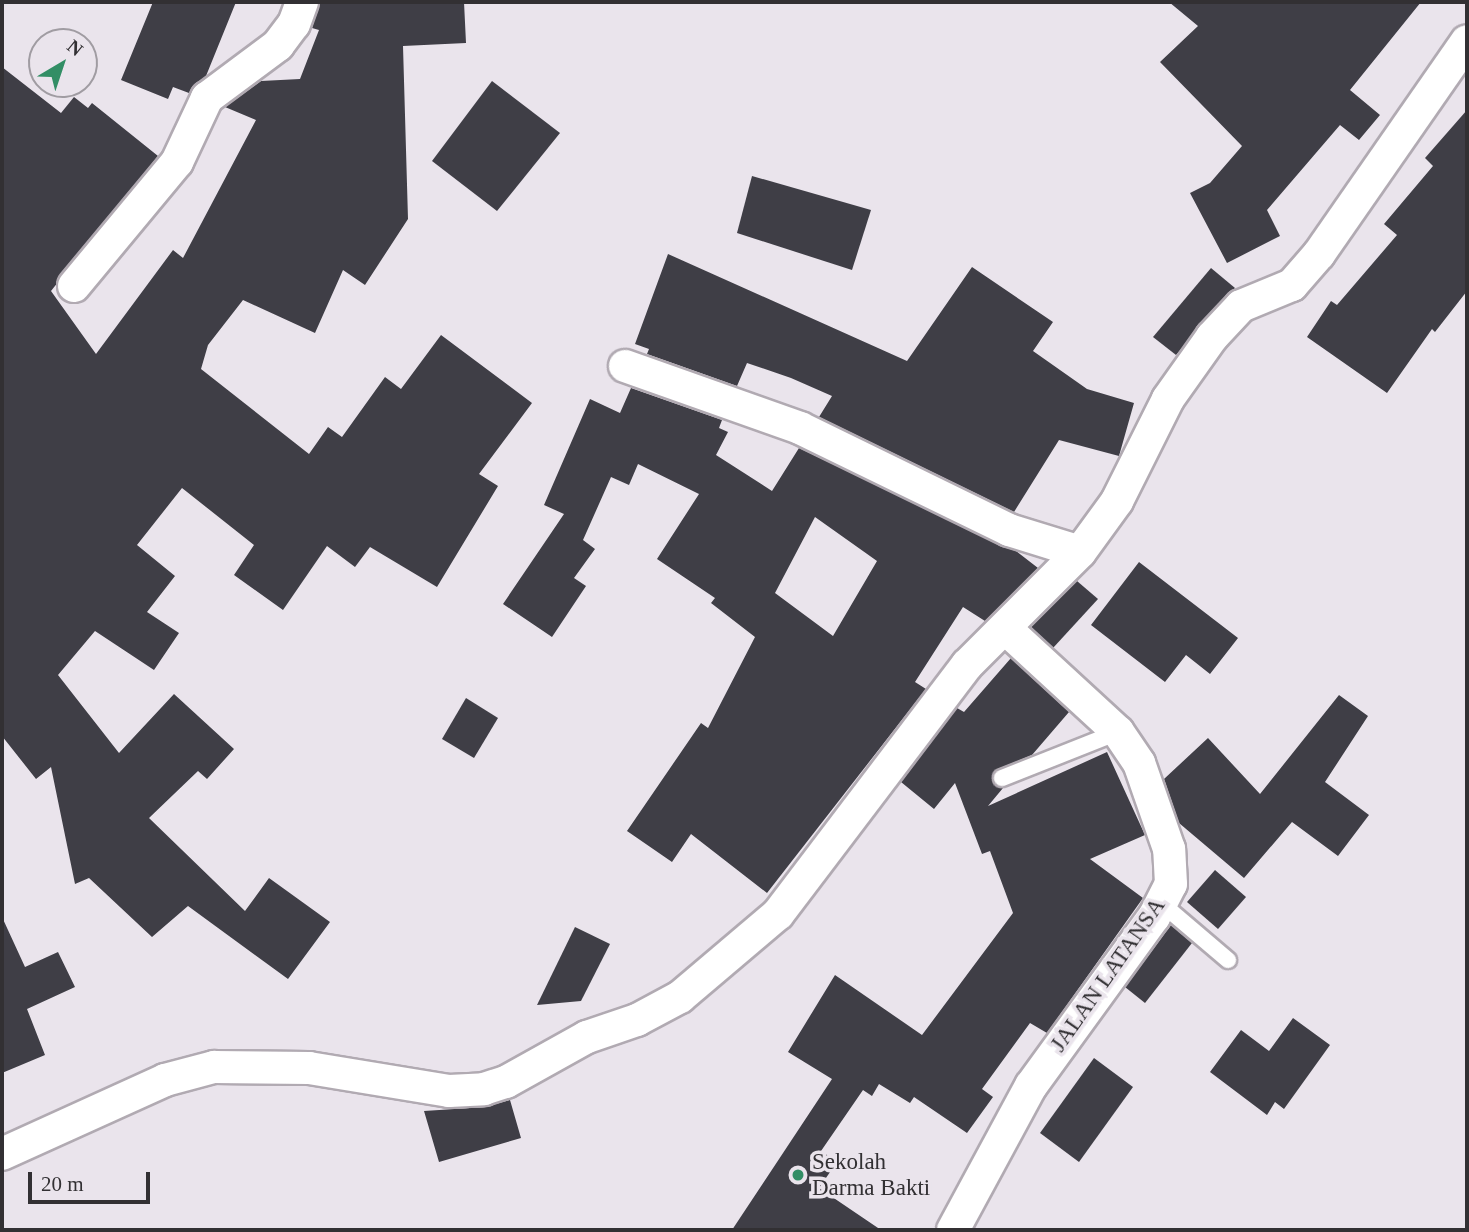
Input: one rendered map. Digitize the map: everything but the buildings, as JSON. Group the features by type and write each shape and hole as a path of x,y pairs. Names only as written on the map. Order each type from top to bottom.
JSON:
{"street":[{"path":"74,286 177,162 207,98 278,45 294,24 302,2"},
{"path":"2,1154 165,1080 214,1068 309,1068 449,1091 484,1089 506,1082 587,1037 680,997 778,914 924,718 967,665 1007,630 1080,552 1117,501 1168,399 1212,337 1241,306 1292,285 1319,254 1467,41"},
{"path":"625,366 800,428 1009,530 1080,552"},
{"name":"JALAN LATANSA","path":"953,1230 1031,1086 1161,903 1171,884 1169,849 1139,763 1118,732 1007,630"}],"lane":[{"path":"1002,778 1118,732"},
{"path":"1161,903 1228,960"}],"place":[{"name":"Sekolah Darma Bakti","path":"798,1175"}]}
